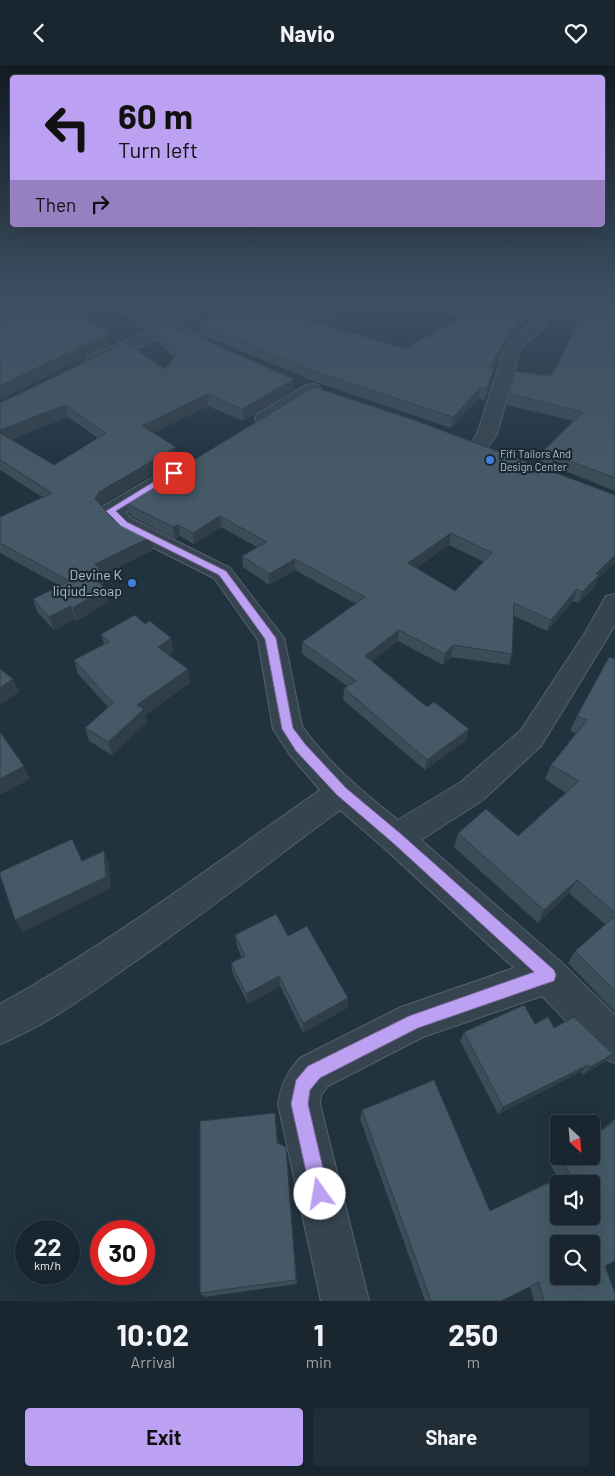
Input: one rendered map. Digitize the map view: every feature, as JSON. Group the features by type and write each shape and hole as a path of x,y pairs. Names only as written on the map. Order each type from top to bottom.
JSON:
{"street":[{"path":"83,367 104,359"},
{"path":"479,446 488,434 509,359"},
{"path":"249,428 312,388"},
{"path":"200,457 111,511 124,524 222,573 271,638 288,729 300,747 341,791 548,975 615,1043"},
{"path":"396,838 472,791 531,739 589,648 615,603"},
{"path":"0,1025 69,986 156,927 341,791"},
{"path":"345,1301 299,1104 302,1086 314,1072 415,1021 548,975"}],"building":[{"path":"0,359 56,359 0,386"},
{"path":"92,359 149,359 165,369 173,359 247,359 294,379 242,409 207,394 142,426 176,447 99,492 95,499 112,518 151,537 95,564 101,571 90,575 105,588 73,608 71,606 49,617 33,599 70,581 0,543 0,517 52,493 0,460 0,433 54,465 106,433 65,405 0,430 0,403"},
{"path":"284,359 494,359 489,367 494,368 487,389 480,388 453,417 316,372"},
{"path":"561,359 615,359 615,478 543,451 583,412 509,394 515,371 550,376"},
{"path":"314,387 414,420 615,495 615,555 596,574 599,575 582,592 577,589 551,620 514,603 512,654 453,645 445,654 399,630 365,656 427,707 434,702 469,729 427,760 344,688 356,681 302,642 365,597 295,559 269,574 242,556 267,542 220,516 193,533 178,525 173,527 131,506 126,501","holes":["451,533 492,553 455,591 408,563"]},
{"path":"135,615 145,624 150,621 171,638 158,647 188,669 137,705 144,709 108,742 85,728 113,703 74,660 109,642 101,634"},
{"path":"609,657 615,659 615,913 577,880 544,910 458,833 486,809 518,836 579,781 551,765 587,720 577,716"},
{"path":"0,669 13,679 0,688"},
{"path":"0,732 24,766 0,779"},
{"path":"72,839 82,861 104,851 106,877 15,920 0,872"},
{"path":"276,914 288,936 307,926 348,998 303,1023 279,976 246,994 231,963 245,956 235,935"},
{"path":"615,916 615,991 575,951"},
{"path":"524,1005 535,1024 548,1017 554,1028 574,1017 613,1054 590,1067 588,1065 503,1107 464,1032"},
{"path":"434,1080 490,1211 550,1182 550,1225 600,1225 600,1175 565,1175 569,1173 564,1165 600,1165 600,1131 613,1123 612,1121 615,1119 615,1261 605,1266 615,1293 615,1301 544,1301 539,1282 501,1301 431,1301 362,1110"},
{"path":"275,1113 277,1143 286,1147 296,1280 200,1293 200,1121"}],"place":[{"name":"Fifi Tailors And Design Center","path":"490,460"},
{"name":"Devine K liqiud_soap","path":"132,583"}],"route":[{"path":"174,473 111,511 124,524 222,573 271,638 288,729 300,747 341,791 548,975 415,1021 314,1072 302,1086 299,1104 320,1194"}]}
